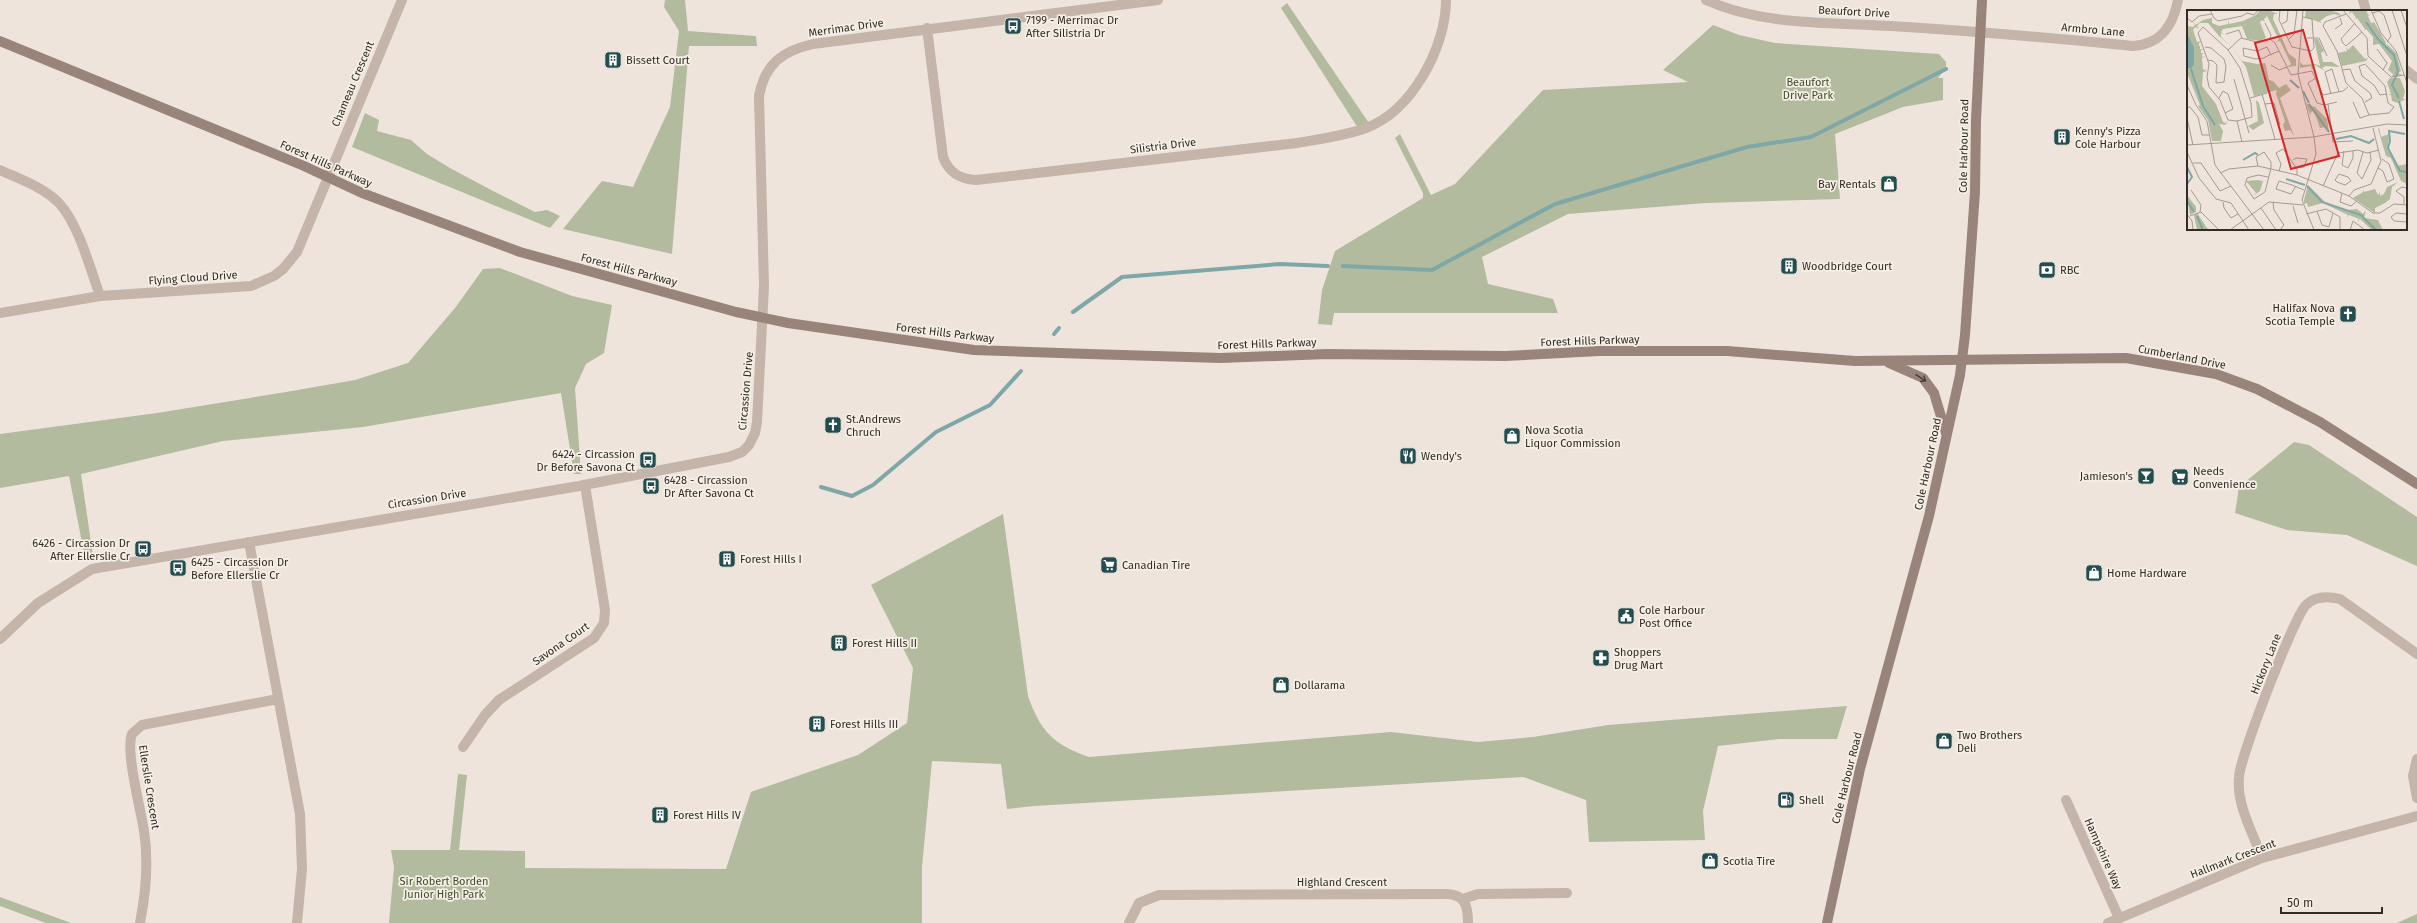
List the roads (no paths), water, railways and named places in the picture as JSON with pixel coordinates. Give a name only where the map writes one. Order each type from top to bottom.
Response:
[{"type":"main road","name":"Cole Harbour Road","points":[[1827,923],[1860,769],[1929,516],[1962,360],[1975,192],[1982,0]]},
{"type":"main road","name":"Forest Hills Parkway","points":[[0,41],[304,166],[362,193],[538,258],[763,318],[856,334],[974,350],[1221,358],[1327,354],[1505,356],[1599,351],[1727,351],[1855,361],[1962,360]]},
{"type":"main road","name":"Cumberland Drive","points":[[1962,360],[2126,358],[2216,374],[2257,389],[2289,405],[2363,448],[2417,484]]},
{"type":"main road","points":[[1886,361],[1923,378],[1934,392],[1946,435]]},
{"type":"street","name":"Chameau Crescent","points":[[327,178],[402,0]]},
{"type":"street","name":"Merrimac Drive","points":[[763,318],[764,286],[759,96],[766,73],[781,55],[802,46],[927,28],[1158,0]]},
{"type":"street","name":"Silistria Drive","points":[[927,28],[943,157],[953,173],[961,178],[976,180],[1297,143],[1330,138],[1367,128],[1382,119],[1406,99],[1430,64],[1439,45],[1446,18],[1446,0]]},
{"type":"street","name":"Beaufort Drive","points":[[1706,0],[1746,13],[1781,19],[1980,33]]},
{"type":"street","name":"Armbro Lane","points":[[1980,33],[2144,45],[2156,40],[2166,30],[2174,18],[2178,0]]},
{"type":"street","points":[[2363,0],[2366,10]]},
{"type":"street","points":[[2407,71],[2417,79]]},
{"type":"street","points":[[0,170],[34,185],[58,202],[71,219],[100,296]]},
{"type":"street","name":"Flying Cloud Drive","points":[[0,313],[100,296],[239,288],[267,280],[283,270],[297,252],[327,178]]},
{"type":"street","name":"Circassion Drive","points":[[1,637],[38,603],[92,569],[584,485],[723,458],[742,452],[753,438],[757,422],[763,318]]},
{"type":"street","name":"Savona Court","points":[[463,747],[485,715],[499,700],[590,642],[602,628],[605,610],[584,485]]},
{"type":"street","points":[[249,542],[301,821],[302,869],[297,923]]},
{"type":"street","name":"Hickory Lane","points":[[2262,858],[2242,801],[2239,777],[2266,696],[2303,609],[2309,602],[2320,598],[2340,599],[2417,654]]},
{"type":"street","name":"Ellerslie Crescent","points":[[140,923],[147,866],[144,833],[131,755],[132,734],[142,725],[278,699]]},
{"type":"street","points":[[2417,759],[2413,776],[2417,798]]},
{"type":"street","name":"Hampshire Way","points":[[2066,800],[2119,918]]},
{"type":"street","name":"Hallmark Crescent","points":[[2108,923],[2262,858],[2417,816]]},
{"type":"street","points":[[1468,923],[1468,910],[1463,900],[1478,894],[1567,893]]},
{"type":"street","name":"Highland Crescent","points":[[1129,923],[1139,903],[1159,895],[1446,894],[1458,895],[1463,900]]},
{"type":"waterway","points":[[1343,266],[1432,270],[1555,204],[1747,147],[1811,137],[1946,69]]},
{"type":"waterway","points":[[1073,312],[1122,277],[1280,264],[1328,266]]},
{"type":"waterway","points":[[1054,334],[1059,328]]},
{"type":"waterway","points":[[821,487],[852,496],[873,485],[936,432],[990,405],[1021,371]]},
{"type":"place","name":"7199 - Merrimac Dr After Silistria Dr","points":[[1013,26]]},
{"type":"place","name":"Bissett Court","points":[[613,60]]},
{"type":"place","name":"Kenny's Pizza Cole Harbour","points":[[2062,137]]},
{"type":"place","name":"Bay Rentals","points":[[1889,184]]},
{"type":"place","name":"Woodbridge Court","points":[[1789,266]]},
{"type":"place","name":"RBC","points":[[2047,270]]},
{"type":"place","name":"Halifax Nova Scotia Temple","points":[[2348,314]]},
{"type":"place","name":"St.Andrews Chruch","points":[[833,425]]},
{"type":"place","name":"Nova Scotia Liquor Commission","points":[[1512,436]]},
{"type":"place","name":"Wendy's","points":[[1408,456]]},
{"type":"place","name":"6424 - Circassion Dr Before Savona Ct","points":[[648,460]]},
{"type":"place","name":"Jamieson's","points":[[2146,476]]},
{"type":"place","name":"Needs Convenience","points":[[2180,477]]},
{"type":"place","name":"6428 - Circassion Dr After Savona Ct","points":[[651,486]]},
{"type":"place","name":"6426 - Circassion Dr After Ellerslie Cr","points":[[143,549]]},
{"type":"place","name":"Forest Hills I","points":[[727,559]]},
{"type":"place","name":"Canadian Tire","points":[[1109,565]]},
{"type":"place","name":"6425 - Circassion Dr Before Ellerslie Cr","points":[[178,568]]},
{"type":"place","name":"Home Hardware","points":[[2094,573]]},
{"type":"place","name":"Cole Harbour Post Office","points":[[1626,616]]},
{"type":"place","name":"Forest Hills II","points":[[839,643]]},
{"type":"place","name":"Shoppers Drug Mart","points":[[1601,658]]},
{"type":"place","name":"Dollarama","points":[[1281,685]]},
{"type":"place","name":"Forest Hills III","points":[[817,724]]},
{"type":"place","name":"Two Brothers Deli","points":[[1944,741]]},
{"type":"place","name":"Shell","points":[[1786,800]]},
{"type":"place","name":"Forest Hills IV","points":[[660,815]]},
{"type":"place","name":"Scotia Tire","points":[[1710,861]]},
{"type":"park label","name":"Beaufort Drive Park","points":[[1808,88]]},
{"type":"park label","name":"Sir Robert Borden Junior High Park","points":[[444,887]]}]
